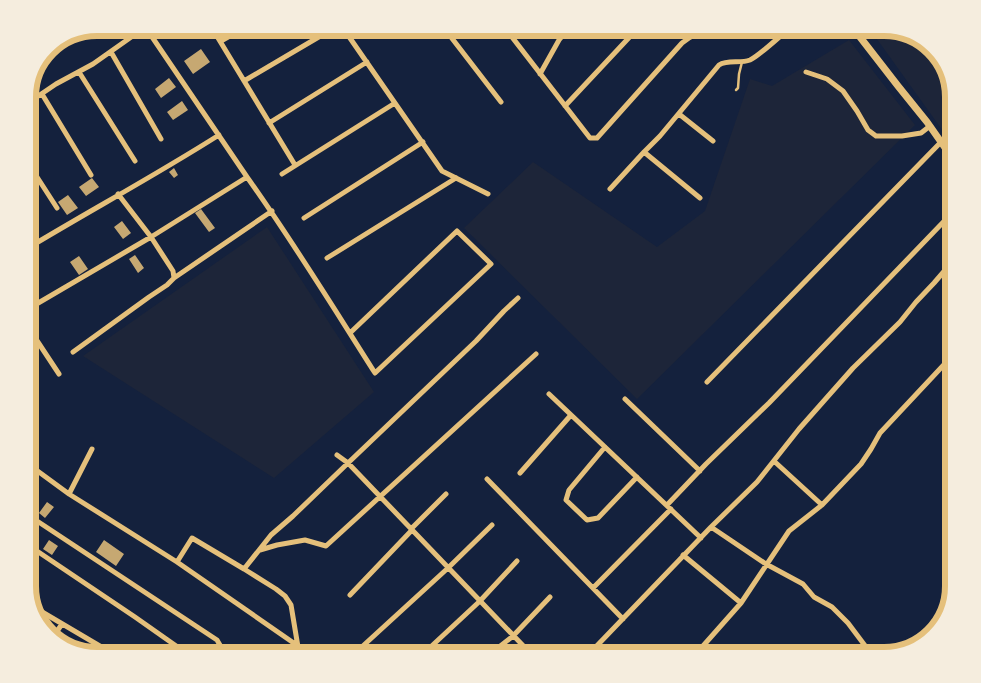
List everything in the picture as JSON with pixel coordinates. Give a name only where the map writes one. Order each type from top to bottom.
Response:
[{"type":"street","points":[[36,98],[56,84],[93,64],[134,36]]},
{"type":"street","points":[[151,36],[272,211],[350,333],[376,373],[490,264],[457,231],[350,333]]},
{"type":"street","points":[[218,36],[295,166]]},
{"type":"street","points":[[221,41],[230,36]]},
{"type":"street","points":[[244,81],[320,36]]},
{"type":"street","points":[[349,36],[442,170],[488,194]]},
{"type":"street","points":[[450,36],[501,102]]},
{"type":"street","points":[[512,36],[590,138],[596,138],[682,44],[693,36]]},
{"type":"street","points":[[540,74],[562,36]]},
{"type":"street","points":[[565,106],[631,36]]},
{"type":"street","points":[[610,189],[660,136],[719,65],[724,62],[742,62],[752,59],[780,36]]},
{"type":"street","points":[[859,36],[945,147]]},
{"type":"street","points":[[111,52],[161,138]]},
{"type":"street","points":[[270,123],[367,62]]},
{"type":"street","points":[[79,72],[135,161]]},
{"type":"street","points":[[806,72],[827,79],[843,91],[868,130],[876,136],[902,136],[921,133],[930,126]]},
{"type":"street","points":[[42,94],[91,175]]},
{"type":"street","points":[[282,174],[396,103]]},
{"type":"street","points":[[679,114],[713,141]]},
{"type":"street","points":[[36,241],[177,162],[219,135]]},
{"type":"street","points":[[304,218],[423,142]]},
{"type":"street","points":[[707,382],[941,142]]},
{"type":"street","points":[[644,152],[700,198]]},
{"type":"street","points":[[36,175],[57,208]]},
{"type":"street","points":[[36,303],[151,237],[247,177]]},
{"type":"street","points":[[327,258],[456,178]]},
{"type":"street","points":[[118,194],[151,237],[173,271],[174,278]]},
{"type":"street","points":[[73,352],[167,285],[174,278],[272,211]]},
{"type":"street","points":[[593,588],[700,471],[769,403],[945,221]]},
{"type":"street","points":[[599,647],[684,555],[752,488],[853,368],[900,322],[945,271]]},
{"type":"street","points":[[244,569],[271,535],[476,342],[518,298]]},
{"type":"street","points":[[36,340],[58,374]]},
{"type":"street","points":[[259,551],[277,545],[305,540],[326,546],[536,354]]},
{"type":"street","points":[[703,647],[741,603],[789,530],[822,505],[861,464],[880,433],[945,364]]},
{"type":"street","points":[[549,394],[701,538]]},
{"type":"street","points":[[625,399],[700,471]]},
{"type":"street","points":[[520,473],[571,416]]},
{"type":"street","points":[[605,447],[569,490],[566,500],[577,511],[587,520],[598,518],[637,477]]},
{"type":"street","points":[[69,494],[92,449]]},
{"type":"street","points":[[337,455],[348,463],[523,647]]},
{"type":"street","points":[[774,462],[822,505]]},
{"type":"street","points":[[36,470],[69,494],[177,562],[298,647]]},
{"type":"street","points":[[487,479],[623,619]]},
{"type":"street","points":[[350,595],[446,494]]},
{"type":"street","points":[[36,520],[217,640],[221,647]]},
{"type":"street","points":[[363,647],[492,525]]},
{"type":"street","points":[[712,527],[766,564],[803,584],[814,597],[832,607],[848,623],[865,647]]},
{"type":"street","points":[[177,562],[192,538],[285,596],[291,605],[298,647]]},
{"type":"street","points":[[36,550],[177,647]]},
{"type":"street","points":[[684,555],[741,603]]},
{"type":"street","points":[[431,647],[480,601],[517,561]]},
{"type":"street","points":[[500,647],[513,636],[550,597]]},
{"type":"street","points":[[42,612],[101,647]]},
{"type":"street","points":[[57,631],[62,624]]},
{"type":"lane","points":[[736,90],[738,88],[742,62]]},
{"type":"shaded area","points":[[875,36],[900,38],[918,47],[930,57],[943,81],[945,134]]},
{"type":"shaded area","points":[[849,40],[915,125],[637,399],[464,228],[533,162],[657,247],[705,211],[750,79],[772,86]]},
{"type":"shaded area","points":[[267,227],[374,392],[274,478],[83,356]]},
{"type":"building","points":[[201,49],[210,62],[193,74],[184,61]]},
{"type":"building","points":[[169,78],[176,87],[161,98],[155,89]]},
{"type":"building","points":[[182,101],[188,110],[173,120],[167,112]]},
{"type":"building","points":[[174,168],[178,175],[174,178],[169,172]]},
{"type":"building","points":[[92,178],[99,187],[86,196],[79,187]]},
{"type":"building","points":[[68,195],[78,208],[67,215],[58,202]]},
{"type":"building","points":[[201,209],[215,228],[209,232],[195,213]]},
{"type":"building","points":[[122,221],[131,233],[123,239],[114,227]]},
{"type":"building","points":[[135,255],[144,268],[138,273],[129,259]]},
{"type":"building","points":[[79,256],[88,269],[79,275],[70,262]]},
{"type":"building","points":[[47,502],[54,507],[45,518],[39,513]]},
{"type":"building","points":[[49,540],[58,546],[52,555],[43,549]]},
{"type":"building","points":[[104,540],[124,554],[116,566],[96,552]]}]
